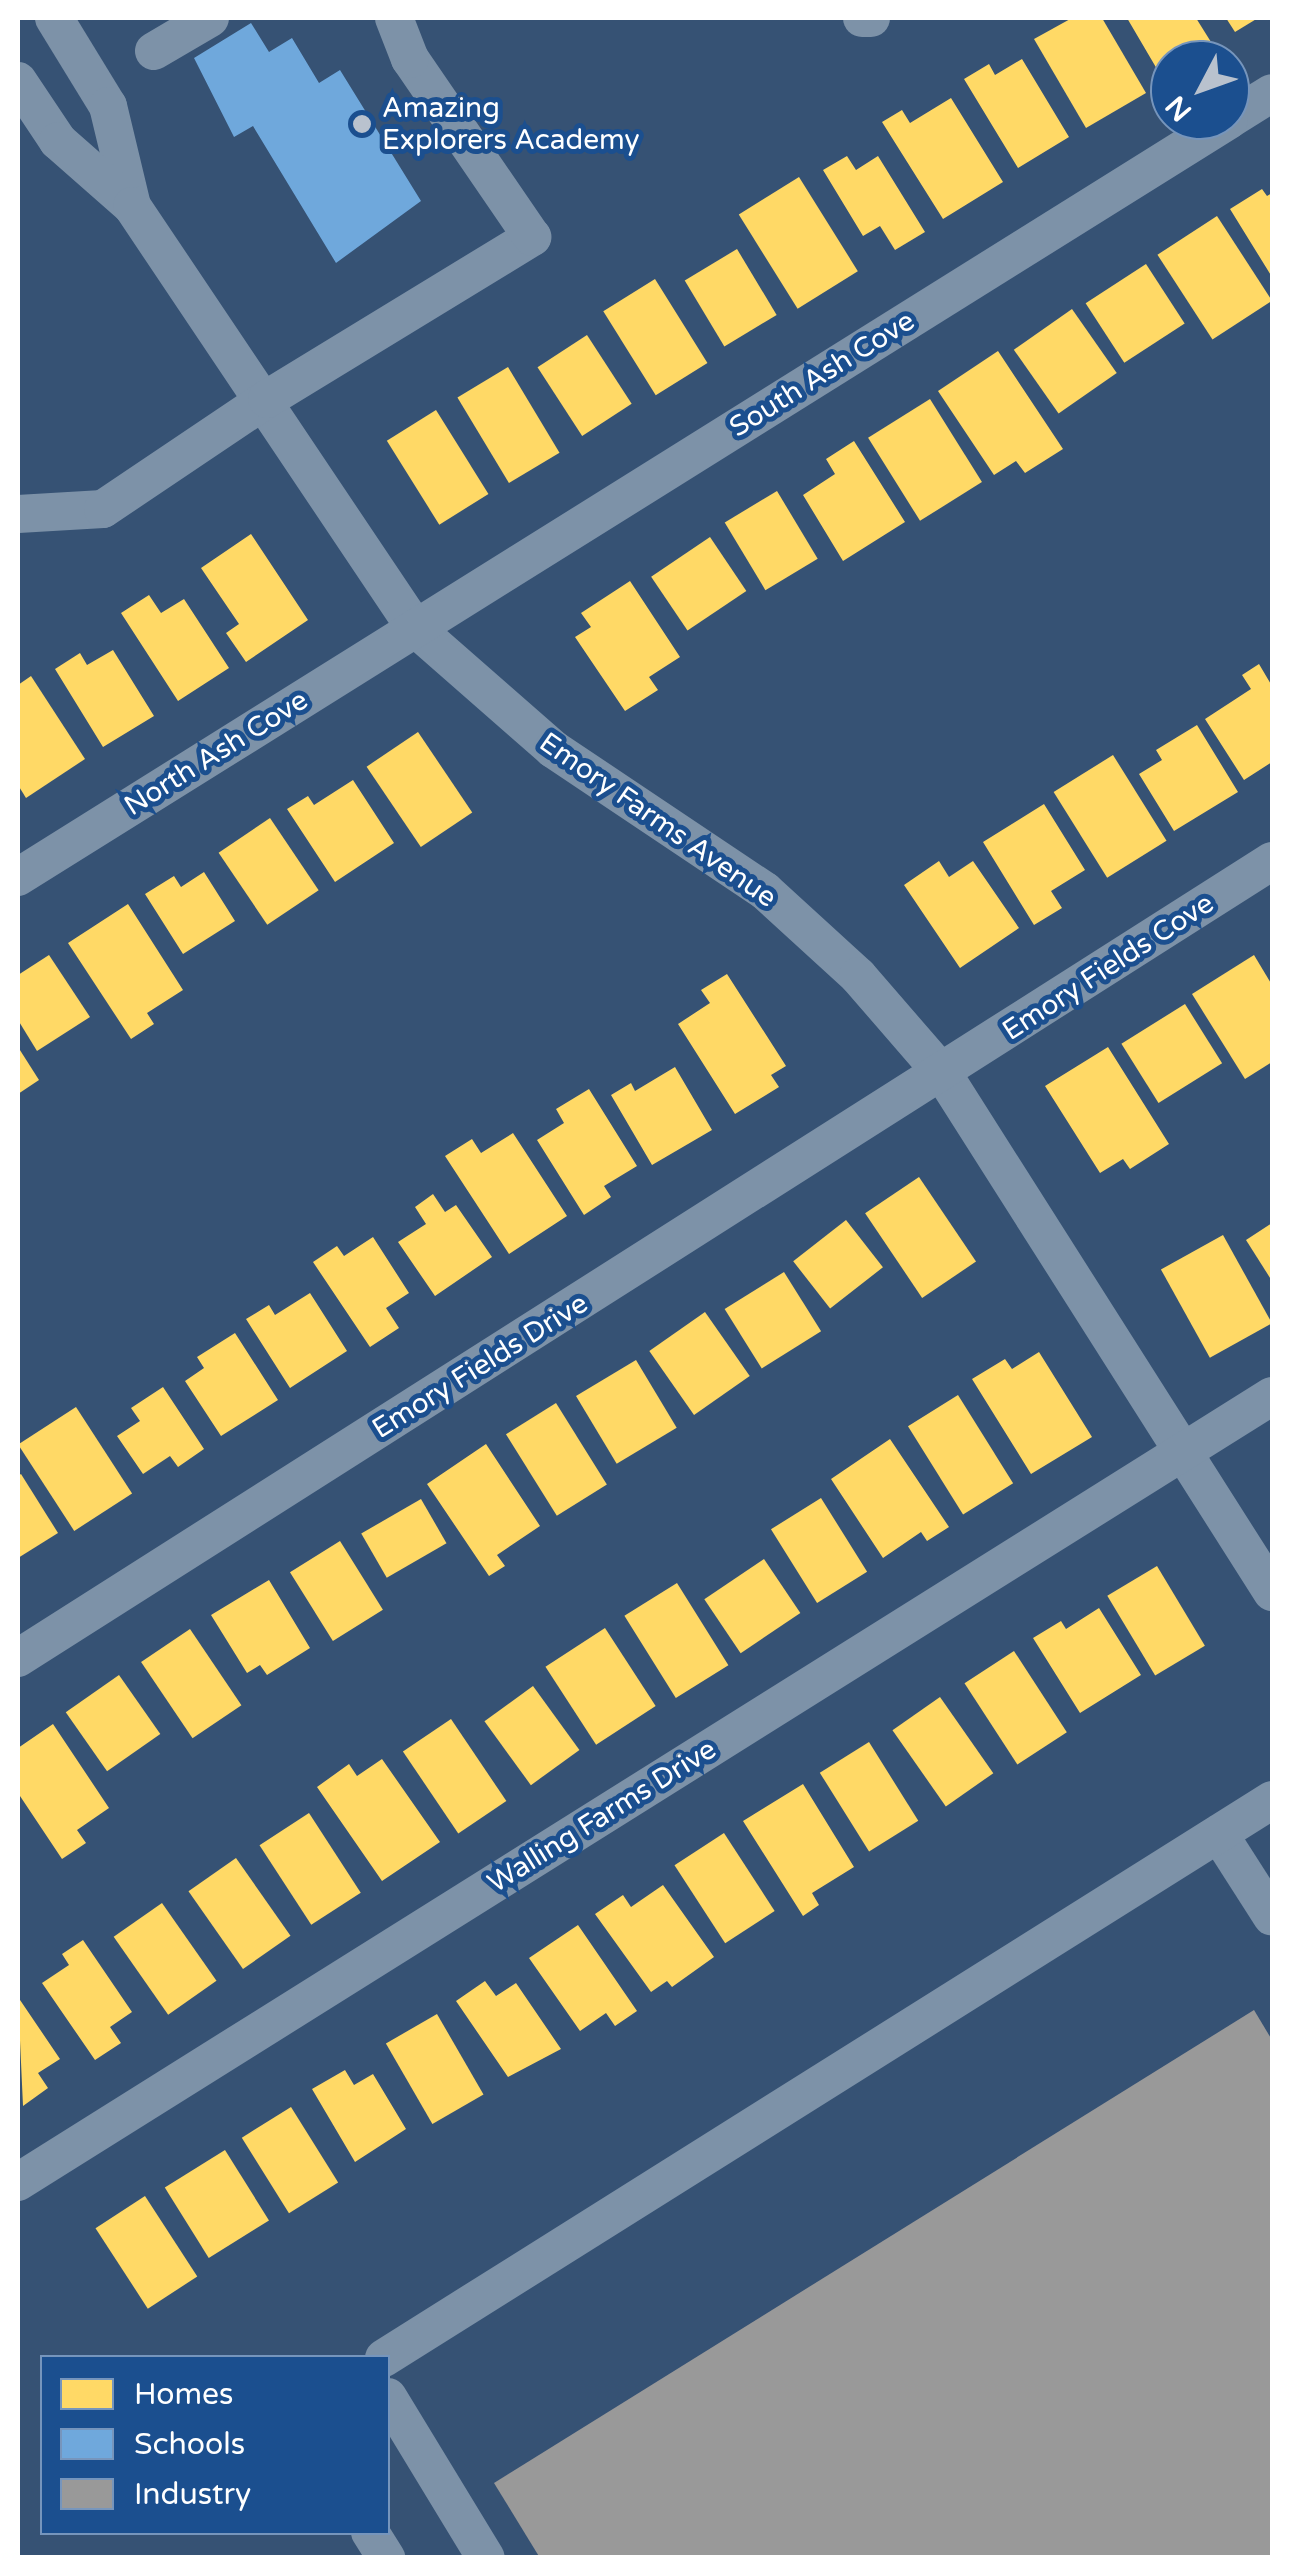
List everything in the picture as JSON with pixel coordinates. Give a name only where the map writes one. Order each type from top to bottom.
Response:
[{"type":"street","name":"Emory Farms Avenue","points":[[54,18],[108,106],[132,206]]},
{"type":"street","points":[[154,51],[210,18]]},
{"type":"street","points":[[18,514],[103,509],[267,399],[532,236],[410,59],[394,18]]},
{"type":"street","points":[[862,18],[871,18]]},
{"type":"street","name":"Emory Farms Avenue","points":[[18,81],[58,140],[132,206],[267,399],[415,628],[553,749],[765,891],[858,976],[943,1074],[1187,1449],[1272,1592]]},
{"type":"street","name":"South Ash Cove","points":[[1250,106],[1272,92]]},
{"type":"street","name":"South Ash Cove","points":[[415,628],[1197,140]]},
{"type":"street","name":"North Ash Cove","points":[[18,877],[415,628]]},
{"type":"street","name":"Emory Fields Cove","points":[[943,1074],[1272,861]]},
{"type":"street","name":"Emory Fields Drive","points":[[18,1658],[943,1074]]},
{"type":"street","name":"Walling Farms Drive","points":[[18,2182],[1272,1396]]},
{"type":"street","points":[[389,2355],[1272,1800]]},
{"type":"street","points":[[1220,1834],[1272,1918]]},
{"type":"street","points":[[390,2400],[486,2558]]},
{"type":"street","points":[[372,2535],[386,2558]]},
{"type":"building: Homes","points":[[1072,18],[1102,18],[1146,93],[1086,128],[1034,39]]},
{"type":"building: Homes","points":[[1127,18],[1196,18],[1210,40],[1150,40],[1150,57]]},
{"type":"building: Homes","points":[[1226,18],[1258,18],[1235,32]]},
{"type":"building: Homes","points":[[1022,59],[1069,137],[1018,168],[964,79],[989,64],[995,75]]},
{"type":"building: Homes","points":[[951,98],[1003,182],[943,219],[882,122],[902,110],[910,123]]},
{"type":"building: Homes","points":[[847,156],[856,170],[878,156],[925,232],[895,250],[880,226],[863,236],[823,170]]},
{"type":"building: Homes","points":[[799,177],[858,271],[798,309],[739,215]]},
{"type":"building: Homes","points":[[1262,189],[1267,196],[1272,193],[1272,277],[1230,209]]},
{"type":"building: Homes","points":[[1217,216],[1272,301],[1212,339],[1157,255]]},
{"type":"building: Homes","points":[[737,249],[777,315],[724,346],[685,280]]},
{"type":"building: Homes","points":[[1146,264],[1185,324],[1124,363],[1086,303]]},
{"type":"building: Homes","points":[[655,279],[707,363],[656,395],[603,311]]},
{"type":"building: Homes","points":[[1072,309],[1117,373],[1059,414],[1014,350]]},
{"type":"building: Homes","points":[[587,335],[632,404],[582,436],[538,367]]},
{"type":"building: Homes","points":[[998,351],[1063,449],[1025,473],[1016,461],[994,475],[938,391]]},
{"type":"building: Homes","points":[[508,367],[560,453],[509,483],[457,397]]},
{"type":"building: Homes","points":[[930,399],[982,482],[920,521],[868,438]]},
{"type":"building: Homes","points":[[436,410],[488,494],[439,525],[387,441]]},
{"type":"building: Homes","points":[[854,441],[905,522],[843,561],[803,495],[835,474],[826,459]]},
{"type":"building: Homes","points":[[777,491],[818,559],[765,590],[725,522]]},
{"type":"building: Homes","points":[[251,534],[308,620],[246,662],[226,633],[239,624],[201,568]]},
{"type":"building: Homes","points":[[710,537],[746,591],[687,631],[651,577]]},
{"type":"building: Homes","points":[[630,581],[680,657],[649,677],[658,690],[625,711],[575,637],[591,627],[581,613]]},
{"type":"building: Homes","points":[[149,595],[161,613],[184,599],[229,668],[178,701],[121,613]]},
{"type":"building: Homes","points":[[113,650],[154,716],[103,747],[55,669],[80,653],[87,665]]},
{"type":"building: Homes","points":[[1259,664],[1272,686],[1272,762],[1244,780],[1205,719],[1251,689],[1242,675]]},
{"type":"building: Homes","points":[[31,676],[85,759],[26,798],[18,785],[18,685]]},
{"type":"building: Homes","points":[[1197,725],[1238,792],[1174,831],[1139,774],[1162,760],[1156,750]]},
{"type":"building: Homes","points":[[418,732],[472,812],[421,847],[367,767]]},
{"type":"building: Homes","points":[[1113,755],[1167,841],[1107,878],[1054,792]]},
{"type":"building: Homes","points":[[353,780],[394,843],[335,882],[287,809],[308,796],[314,805]]},
{"type":"building: Homes","points":[[1044,804],[1085,870],[1051,891],[1062,908],[1034,925],[983,842]]},
{"type":"building: Homes","points":[[270,818],[319,890],[267,925],[219,853]]},
{"type":"building: Homes","points":[[939,861],[949,877],[973,861],[1019,928],[960,968],[904,885]]},
{"type":"building: Homes","points":[[204,872],[235,921],[183,954],[145,894],[174,876],[181,887]]},
{"type":"building: Homes","points":[[128,904],[183,990],[147,1013],[154,1024],[131,1039],[68,943]]},
{"type":"building: Homes","points":[[49,955],[90,1017],[37,1051],[18,1020],[18,975]]},
{"type":"building: Homes","points":[[1254,955],[1272,985],[1272,1062],[1245,1079],[1192,994]]},
{"type":"building: Homes","points":[[727,974],[786,1066],[771,1075],[779,1087],[735,1114],[678,1024],[710,1003],[701,990]]},
{"type":"building: Homes","points":[[1185,1004],[1222,1063],[1158,1103],[1121,1044]]},
{"type":"building: Homes","points":[[18,1047],[39,1080],[18,1094]]},
{"type":"building: Homes","points":[[1108,1047],[1169,1144],[1130,1169],[1123,1159],[1100,1173],[1045,1086]]},
{"type":"building: Homes","points":[[675,1067],[712,1130],[652,1165],[611,1095],[631,1083],[635,1091]]},
{"type":"building: Homes","points":[[589,1089],[637,1166],[604,1186],[611,1197],[584,1215],[537,1140],[564,1123],[556,1109]]},
{"type":"building: Homes","points":[[513,1133],[567,1216],[509,1254],[445,1156],[472,1139],[481,1153]]},
{"type":"building: Homes","points":[[919,1177],[976,1262],[922,1298],[865,1213]]},
{"type":"building: Homes","points":[[433,1194],[445,1212],[456,1205],[492,1257],[435,1296],[398,1242],[426,1224],[415,1207]]},
{"type":"building: Homes","points":[[846,1220],[883,1267],[830,1309],[793,1261]]},
{"type":"building: Homes","points":[[1272,1223],[1272,1281],[1246,1240]]},
{"type":"building: Homes","points":[[1223,1235],[1272,1323],[1210,1358],[1161,1269]]},
{"type":"building: Homes","points":[[373,1237],[409,1293],[386,1308],[399,1328],[370,1347],[313,1262],[337,1246],[344,1256]]},
{"type":"building: Homes","points":[[784,1272],[821,1331],[762,1368],[725,1309]]},
{"type":"building: Homes","points":[[310,1293],[347,1351],[290,1388],[246,1319],[269,1305],[275,1315]]},
{"type":"building: Homes","points":[[705,1312],[750,1376],[694,1415],[649,1351]]},
{"type":"building: Homes","points":[[235,1333],[278,1400],[221,1436],[185,1381],[204,1368],[197,1357]]},
{"type":"building: Homes","points":[[1039,1352],[1092,1437],[1031,1474],[972,1379],[1005,1359],[1012,1369]]},
{"type":"building: Homes","points":[[636,1360],[677,1428],[617,1464],[576,1396]]},
{"type":"building: Homes","points":[[163,1387],[204,1449],[178,1467],[170,1456],[143,1474],[117,1436],[140,1421],[131,1408]]},
{"type":"building: Homes","points":[[958,1395],[1013,1483],[963,1514],[908,1426]]},
{"type":"building: Homes","points":[[556,1403],[607,1484],[557,1516],[506,1434]]},
{"type":"building: Homes","points":[[76,1407],[132,1493],[74,1531],[18,1445]]},
{"type":"building: Homes","points":[[890,1439],[949,1527],[927,1541],[921,1532],[883,1558],[831,1479]]},
{"type":"building: Homes","points":[[486,1444],[540,1526],[497,1555],[505,1566],[489,1576],[427,1484]]},
{"type":"building: Homes","points":[[21,1474],[58,1533],[18,1558],[18,1476]]},
{"type":"building: Homes","points":[[821,1498],[867,1572],[817,1603],[771,1529]]},
{"type":"building: Homes","points":[[421,1499],[446,1543],[387,1578],[361,1534]]},
{"type":"building: Homes","points":[[340,1541],[383,1610],[333,1641],[290,1572]]},
{"type":"building: Homes","points":[[764,1559],[800,1613],[741,1653],[704,1599]]},
{"type":"building: Homes","points":[[1157,1566],[1205,1646],[1155,1676],[1107,1596]]},
{"type":"building: Homes","points":[[269,1580],[310,1648],[267,1675],[260,1665],[247,1673],[211,1615]]},
{"type":"building: Homes","points":[[677,1583],[728,1665],[676,1698],[624,1616]]},
{"type":"building: Homes","points":[[1099,1608],[1141,1675],[1080,1713],[1033,1638],[1061,1621],[1066,1629]]},
{"type":"building: Homes","points":[[605,1628],[656,1706],[596,1745],[545,1667]]},
{"type":"building: Homes","points":[[190,1629],[241,1705],[193,1738],[141,1662]]},
{"type":"building: Homes","points":[[1014,1651],[1067,1732],[1017,1764],[965,1683]]},
{"type":"building: Homes","points":[[119,1675],[160,1734],[107,1771],[66,1712]]},
{"type":"building: Homes","points":[[533,1686],[579,1750],[531,1785],[484,1721]]},
{"type":"building: Homes","points":[[940,1697],[993,1773],[946,1806],[892,1730]]},
{"type":"building: Homes","points":[[451,1719],[506,1801],[458,1834],[403,1751]]},
{"type":"building: Homes","points":[[53,1724],[109,1808],[77,1830],[86,1843],[62,1859],[18,1793],[18,1748]]},
{"type":"building: Homes","points":[[869,1742],[918,1821],[869,1852],[820,1773]]},
{"type":"building: Homes","points":[[382,1759],[440,1842],[382,1881],[317,1787],[349,1764],[357,1776]]},
{"type":"building: Homes","points":[[803,1784],[854,1867],[812,1893],[819,1905],[803,1916],[743,1821]]},
{"type":"building: Homes","points":[[309,1813],[361,1893],[311,1925],[260,1845]]},
{"type":"building: Homes","points":[[724,1833],[775,1911],[725,1943],[675,1865]]},
{"type":"building: Homes","points":[[236,1858],[290,1936],[243,1969],[188,1891]]},
{"type":"building: Homes","points":[[663,1885],[714,1957],[672,1987],[667,1981],[651,1992],[595,1914],[623,1895],[631,1907]]},
{"type":"building: Homes","points":[[162,1903],[216,1981],[168,2015],[114,1937]]},
{"type":"building: Homes","points":[[578,1925],[637,2011],[615,2026],[606,2013],[580,2031],[529,1958]]},
{"type":"building: Homes","points":[[83,1940],[132,2012],[110,2027],[121,2043],[95,2060],[42,1983],[69,1965],[62,1954]]},
{"type":"building: Homes","points":[[485,1981],[496,1996],[516,1983],[561,2049],[508,2077],[456,2001]]},
{"type":"building: Homes","points":[[18,1997],[60,2059],[38,2073],[48,2088],[23,2106]]},
{"type":"building: Homes","points":[[437,2014],[484,2095],[432,2124],[386,2044]]},
{"type":"building: Homes","points":[[345,2070],[354,2085],[373,2074],[406,2129],[355,2162],[312,2089]]},
{"type":"building: Homes","points":[[291,2107],[338,2182],[289,2213],[242,2138]]},
{"type":"building: Homes","points":[[225,2150],[269,2220],[209,2258],[165,2188]]},
{"type":"building: Homes","points":[[145,2196],[197,2277],[148,2309],[96,2228]]},
{"type":"building: Schools","points":[[251,23],[269,52],[292,38],[319,83],[340,70],[421,201],[336,263],[253,126],[234,137],[194,58]]},
{"type":"building: Industry","points":[[1254,2010],[1272,2040],[1272,2558],[540,2558],[494,2483]]},
{"type":"place","name":"Amazing Explorers Academy","points":[[362,124]]}]
